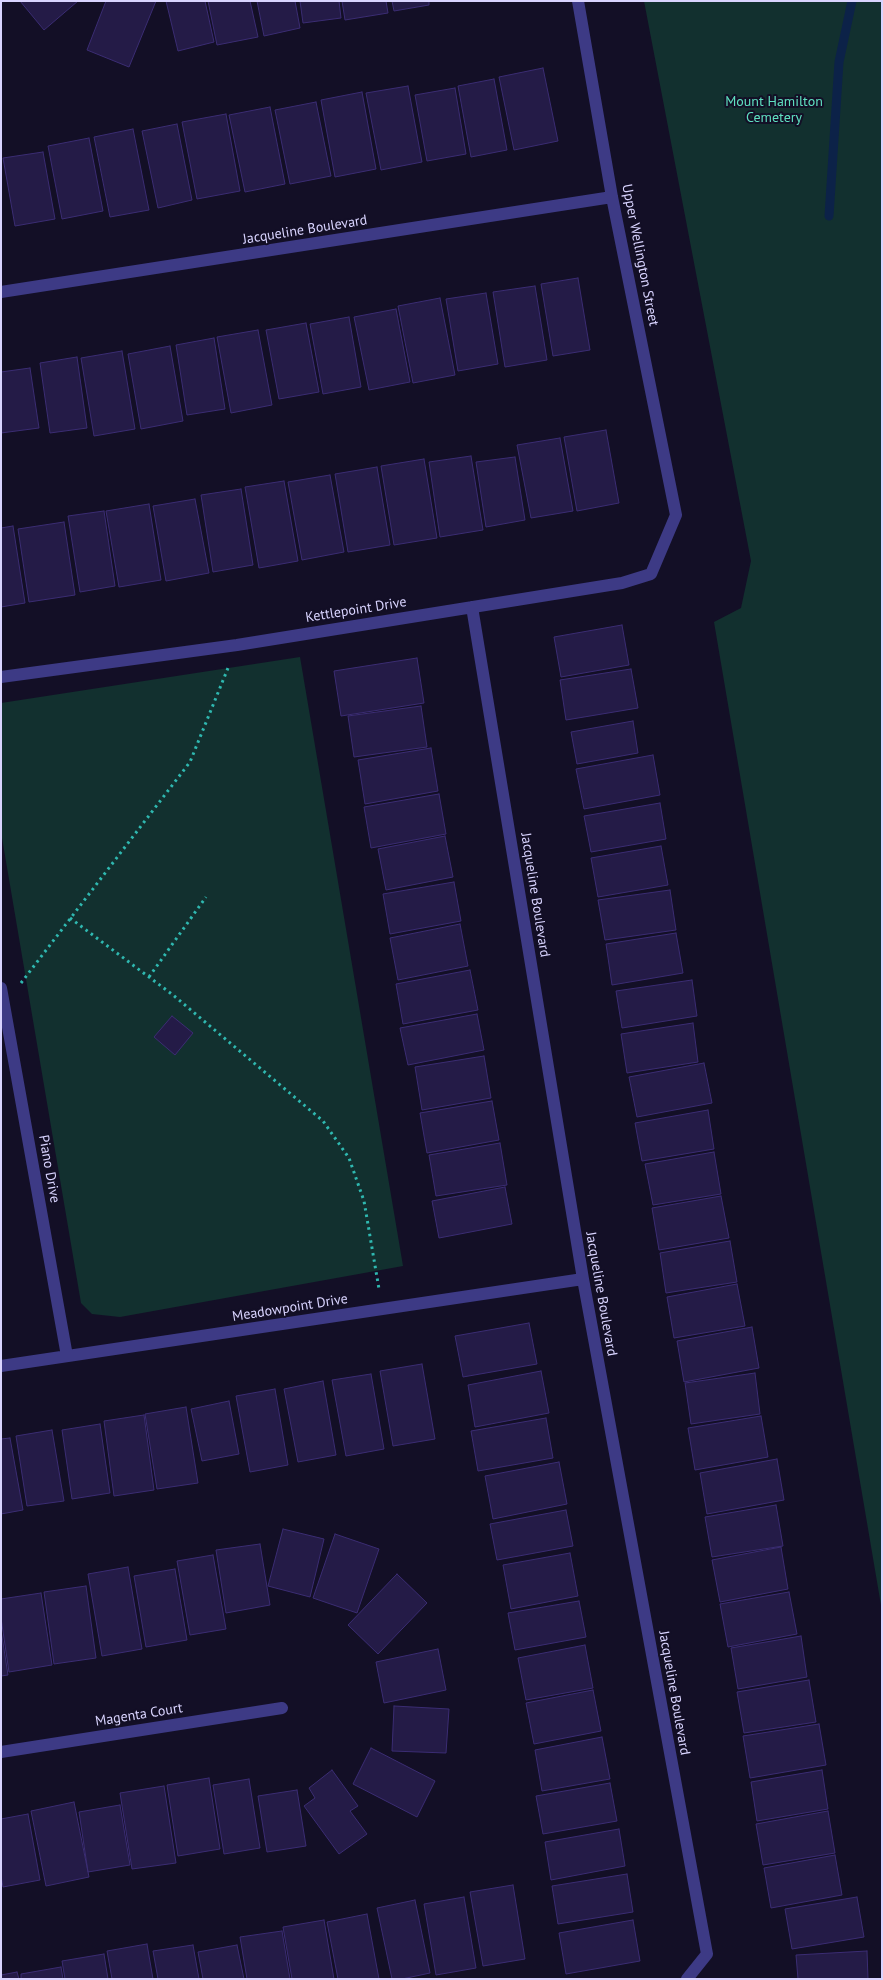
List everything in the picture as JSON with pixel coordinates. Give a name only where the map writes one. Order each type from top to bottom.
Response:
[{"type":"street","name":"Upper Wellington Street","points":[[578,1],[612,197],[676,515]]},
{"type":"street","name":"Jacqueline Boulevard","points":[[1,292],[612,197]]},
{"type":"street","name":"Kettlepoint Drive","points":[[1,677],[237,645],[622,583],[651,574],[676,515]]},
{"type":"street","name":"Jacqueline Boulevard","points":[[472,607],[582,1279],[707,1954],[687,1979]]},
{"type":"street","name":"Piano Drive","points":[[1,988],[67,1356]]},
{"type":"street","name":"Meadowpoint Drive","points":[[1,1366],[582,1279]]},
{"type":"street","name":"Magenta Court","points":[[1,1752],[282,1708]]},
{"type":"path","points":[[4,1005],[190,762],[237,645]]},
{"type":"path","points":[[149,977],[206,897]]},
{"type":"path","points":[[70,918],[181,1001],[323,1121],[349,1158],[364,1200],[382,1309]]},
{"type":"green space","name":"Mount Hamilton Cemetery","points":[[644,1],[882,1],[882,1611],[714,622],[741,608],[751,561]]},
{"type":"green space","points":[[300,657],[403,1266],[120,1317],[92,1314],[81,1303],[1,832],[1,703]]},
{"type":"building","points":[[20,1],[78,1],[44,30]]},
{"type":"building","points":[[106,1],[156,1],[129,67],[87,50]]},
{"type":"building","points":[[166,1],[205,1],[214,42],[178,51]]},
{"type":"building","points":[[208,1],[250,1],[258,37],[217,45]]},
{"type":"building","points":[[257,1],[295,1],[300,28],[264,36]]},
{"type":"building","points":[[300,1],[339,1],[341,18],[303,23]]},
{"type":"building","points":[[342,1],[386,1],[388,13],[345,20]]},
{"type":"building","points":[[392,1],[429,1],[429,5],[394,11]]},
{"type":"building","points":[[543,68],[558,141],[514,150],[499,77]]},
{"type":"building","points":[[494,79],[507,150],[471,157],[458,86]]},
{"type":"building","points":[[408,86],[422,162],[381,170],[366,93]]},
{"type":"building","points":[[455,88],[466,154],[427,161],[415,95]]},
{"type":"building","points":[[362,92],[376,169],[335,177],[321,100]]},
{"type":"building","points":[[316,102],[331,176],[290,184],[275,110]]},
{"type":"building","points":[[270,107],[285,184],[245,192],[229,115]]},
{"type":"building","points":[[226,114],[240,191],[197,199],[182,122]]},
{"type":"building","points":[[177,124],[192,200],[158,208],[142,131]]},
{"type":"building","points":[[133,129],[149,210],[110,217],[94,137]]},
{"type":"building","points":[[89,138],[103,211],[62,219],[48,146]]},
{"type":"building","points":[[43,152],[55,219],[15,226],[3,158]]},
{"type":"building","points":[[578,278],[590,350],[553,356],[541,284]]},
{"type":"building","points":[[535,286],[547,360],[505,367],[493,292]]},
{"type":"building","points":[[486,293],[498,364],[458,371],[446,299]]},
{"type":"building","points":[[440,298],[455,375],[413,383],[398,306]]},
{"type":"building","points":[[396,309],[410,382],[369,390],[354,317]]},
{"type":"building","points":[[349,317],[361,387],[323,394],[310,324]]},
{"type":"building","points":[[306,323],[319,392],[279,399],[266,330]]},
{"type":"building","points":[[258,330],[272,405],[231,413],[217,337]]},
{"type":"building","points":[[214,338],[225,409],[187,415],[176,345]]},
{"type":"building","points":[[170,346],[183,421],[141,429],[128,354]]},
{"type":"building","points":[[122,351],[135,429],[94,436],[81,358]]},
{"type":"building","points":[[77,357],[87,428],[50,433],[40,363]]},
{"type":"building","points":[[30,368],[39,428],[1,433],[1,372]]},
{"type":"building","points":[[606,430],[619,503],[577,511],[564,437]]},
{"type":"building","points":[[560,438],[573,511],[531,518],[517,445]]},
{"type":"building","points":[[471,456],[483,530],[440,537],[429,462]]},
{"type":"building","points":[[515,457],[525,520],[486,527],[476,462]]},
{"type":"building","points":[[424,459],[437,538],[394,545],[381,466]]},
{"type":"building","points":[[377,467],[390,545],[348,552],[335,474]]},
{"type":"building","points":[[330,475],[344,552],[302,560],[288,482]]},
{"type":"building","points":[[284,481],[298,561],[259,568],[245,487]]},
{"type":"building","points":[[241,489],[253,565],[213,572],[201,495]]},
{"type":"building","points":[[195,499],[209,573],[166,581],[153,506]]},
{"type":"building","points":[[149,504],[161,580],[119,587],[106,511]]},
{"type":"building","points":[[104,511],[115,586],[80,592],[68,516]]},
{"type":"building","points":[[64,522],[75,595],[29,602],[18,529]]},
{"type":"building","points":[[13,526],[25,603],[1,607],[1,528]]},
{"type":"building","points":[[622,625],[629,665],[561,677],[554,637]]},
{"type":"building","points":[[417,658],[424,703],[341,716],[334,671]]},
{"type":"building","points":[[631,669],[638,708],[566,720],[560,680]]},
{"type":"building","points":[[421,706],[427,747],[354,757],[348,716]]},
{"type":"building","points":[[633,721],[638,753],[577,764],[571,732]]},
{"type":"building","points":[[431,748],[438,791],[365,804],[358,760]]},
{"type":"building","points":[[653,755],[660,795],[584,809],[576,769]]},
{"type":"building","points":[[439,794],[446,834],[371,848],[364,807]]},
{"type":"building","points":[[660,803],[666,839],[591,852],[584,816]]},
{"type":"building","points":[[445,836],[453,877],[386,890],[378,849]]},
{"type":"building","points":[[661,846],[668,885],[598,897],[591,858]]},
{"type":"building","points":[[454,882],[461,921],[390,934],[383,894]]},
{"type":"building","points":[[670,890],[676,930],[605,940],[598,900]]},
{"type":"building","points":[[460,924],[468,966],[398,980],[390,938]]},
{"type":"building","points":[[676,933],[683,973],[612,985],[606,944]]},
{"type":"building","points":[[470,970],[478,1010],[403,1024],[396,984]]},
{"type":"building","points":[[692,980],[697,1016],[622,1028],[616,991]]},
{"type":"building","points":[[477,1014],[484,1050],[408,1065],[400,1028]]},
{"type":"building","points":[[172,1016],[193,1033],[175,1055],[154,1037]]},
{"type":"building","points":[[693,1023],[698,1062],[627,1073],[621,1034]]},
{"type":"building","points":[[484,1056],[491,1098],[422,1110],[415,1067]]},
{"type":"building","points":[[704,1063],[712,1103],[637,1117],[629,1077]]},
{"type":"building","points":[[492,1101],[499,1140],[427,1153],[420,1113]]},
{"type":"building","points":[[708,1110],[714,1149],[642,1161],[635,1123]]},
{"type":"building","points":[[500,1143],[507,1185],[436,1196],[429,1155]]},
{"type":"building","points":[[714,1152],[721,1194],[653,1205],[645,1164]]},
{"type":"building","points":[[505,1187],[512,1224],[439,1238],[432,1201]]},
{"type":"building","points":[[721,1196],[729,1238],[659,1250],[652,1208]]},
{"type":"building","points":[[730,1241],[737,1282],[666,1293],[660,1253]]},
{"type":"building","points":[[737,1284],[745,1326],[674,1338],[667,1297]]},
{"type":"building","points":[[529,1323],[537,1364],[463,1377],[455,1336]]},
{"type":"building","points":[[752,1327],[759,1368],[684,1382],[677,1341]]},
{"type":"building","points":[[422,1364],[435,1439],[393,1446],[380,1371]]},
{"type":"building","points":[[541,1371],[549,1413],[475,1427],[468,1385]]},
{"type":"building","points":[[755,1373],[760,1414],[691,1424],[685,1383]]},
{"type":"building","points":[[371,1374],[384,1449],[346,1456],[332,1380]]},
{"type":"building","points":[[323,1381],[336,1455],[298,1462],[284,1389]]},
{"type":"building","points":[[275,1389],[288,1465],[250,1472],[236,1396]]},
{"type":"building","points":[[229,1401],[239,1454],[202,1461],[191,1409]]},
{"type":"building","points":[[186,1407],[198,1483],[157,1489],[145,1414]]},
{"type":"building","points":[[144,1415],[154,1490],[114,1496],[104,1421]]},
{"type":"building","points":[[761,1416],[768,1457],[695,1470],[688,1428]]},
{"type":"building","points":[[546,1418],[553,1458],[478,1471],[471,1431]]},
{"type":"building","points":[[100,1424],[110,1493],[72,1499],[62,1430]]},
{"type":"building","points":[[52,1430],[64,1501],[27,1506],[16,1436]]},
{"type":"building","points":[[10,1438],[23,1510],[1,1514],[1,1439]]},
{"type":"building","points":[[777,1459],[784,1500],[707,1514],[700,1473]]},
{"type":"building","points":[[559,1462],[567,1504],[493,1519],[485,1476]]},
{"type":"building","points":[[776,1505],[783,1546],[712,1557],[705,1517]]},
{"type":"building","points":[[566,1510],[573,1546],[497,1560],[490,1524]]},
{"type":"building","points":[[283,1529],[324,1539],[310,1597],[268,1586]]},
{"type":"building","points":[[335,1534],[379,1549],[357,1613],[313,1598]]},
{"type":"building","points":[[260,1544],[270,1605],[226,1613],[216,1550]]},
{"type":"building","points":[[781,1547],[788,1589],[720,1602],[712,1560]]},
{"type":"building","points":[[570,1553],[578,1596],[511,1609],[503,1565]]},
{"type":"building","points":[[213,1555],[226,1629],[190,1635],[177,1561]]},
{"type":"building","points":[[128,1567],[142,1649],[102,1656],[88,1574]]},
{"type":"building","points":[[175,1569],[187,1640],[146,1647],[134,1576]]},
{"type":"building","points":[[397,1574],[427,1603],[378,1654],[348,1625]]},
{"type":"building","points":[[86,1586],[96,1658],[54,1664],[44,1592]]},
{"type":"building","points":[[789,1592],[797,1634],[728,1647],[720,1604]]},
{"type":"building","points":[[41,1593],[52,1665],[9,1672],[1,1618],[1,1599]]},
{"type":"building","points":[[579,1601],[586,1637],[515,1650],[508,1613]]},
{"type":"building","points":[[1,1630],[8,1675],[1,1676]]},
{"type":"building","points":[[801,1636],[807,1677],[738,1689],[731,1648]]},
{"type":"building","points":[[585,1645],[593,1688],[526,1700],[518,1658]]},
{"type":"building","points":[[438,1649],[446,1690],[384,1703],[376,1662]]},
{"type":"building","points":[[809,1680],[816,1722],[744,1733],[737,1692]]},
{"type":"building","points":[[593,1690],[601,1731],[534,1744],[526,1703]]},
{"type":"building","points":[[394,1706],[449,1709],[446,1753],[392,1751]]},
{"type":"building","points":[[819,1724],[826,1765],[750,1778],[743,1736]]},
{"type":"building","points":[[602,1737],[610,1779],[542,1791],[535,1750]]},
{"type":"building","points":[[371,1748],[435,1781],[417,1817],[353,1784]]},
{"type":"building","points":[[332,1770],[358,1806],[350,1811],[367,1834],[339,1854],[304,1806],[315,1798],[309,1788]]},
{"type":"building","points":[[822,1770],[828,1809],[757,1821],[751,1782]]},
{"type":"building","points":[[209,1778],[220,1849],[178,1856],[167,1785]]},
{"type":"building","points":[[249,1779],[260,1848],[224,1854],[213,1785]]},
{"type":"building","points":[[610,1783],[617,1821],[543,1834],[536,1796]]},
{"type":"building","points":[[164,1786],[176,1863],[132,1869],[120,1793]]},
{"type":"building","points":[[297,1790],[306,1846],[267,1852],[258,1796]]},
{"type":"building","points":[[74,1802],[89,1877],[46,1886],[31,1811]]},
{"type":"building","points":[[120,1805],[130,1865],[88,1872],[79,1812]]},
{"type":"building","points":[[828,1811],[835,1853],[763,1865],[756,1824]]},
{"type":"building","points":[[28,1814],[40,1880],[3,1887],[1,1876],[1,1819]]},
{"type":"building","points":[[619,1829],[625,1866],[551,1880],[545,1842]]},
{"type":"building","points":[[835,1855],[842,1895],[771,1908],[764,1868]]},
{"type":"building","points":[[627,1874],[633,1912],[558,1924],[552,1886]]},
{"type":"building","points":[[513,1885],[525,1959],[483,1966],[470,1892]]},
{"type":"building","points":[[464,1897],[476,1968],[436,1975],[424,1904]]},
{"type":"building","points":[[857,1897],[864,1937],[792,1949],[785,1909]]},
{"type":"building","points":[[415,1900],[430,1973],[402,1979],[392,1979],[377,1908]]},
{"type":"building","points":[[367,1914],[379,1979],[338,1979],[327,1922]]},
{"type":"building","points":[[324,1920],[334,1979],[292,1979],[283,1927]]},
{"type":"building","points":[[633,1920],[640,1961],[566,1974],[559,1933]]},
{"type":"building","points":[[282,1931],[290,1979],[247,1979],[240,1937]]},
{"type":"building","points":[[147,1944],[153,1979],[112,1979],[107,1951]]},
{"type":"building","points":[[193,1945],[199,1979],[158,1979],[153,1951]]},
{"type":"building","points":[[237,1945],[244,1979],[203,1979],[198,1952]]},
{"type":"building","points":[[867,1951],[868,1979],[798,1979],[796,1955]]},
{"type":"building","points":[[104,1954],[108,1979],[65,1979],[62,1961]]},
{"type":"building","points":[[61,1967],[63,1979],[21,1979],[21,1974]]},
{"type":"building","points":[[17,1972],[19,1979],[1,1979],[1,1975]]},
{"type":"waterway","points":[[829,216],[839,62],[852,1]]}]
